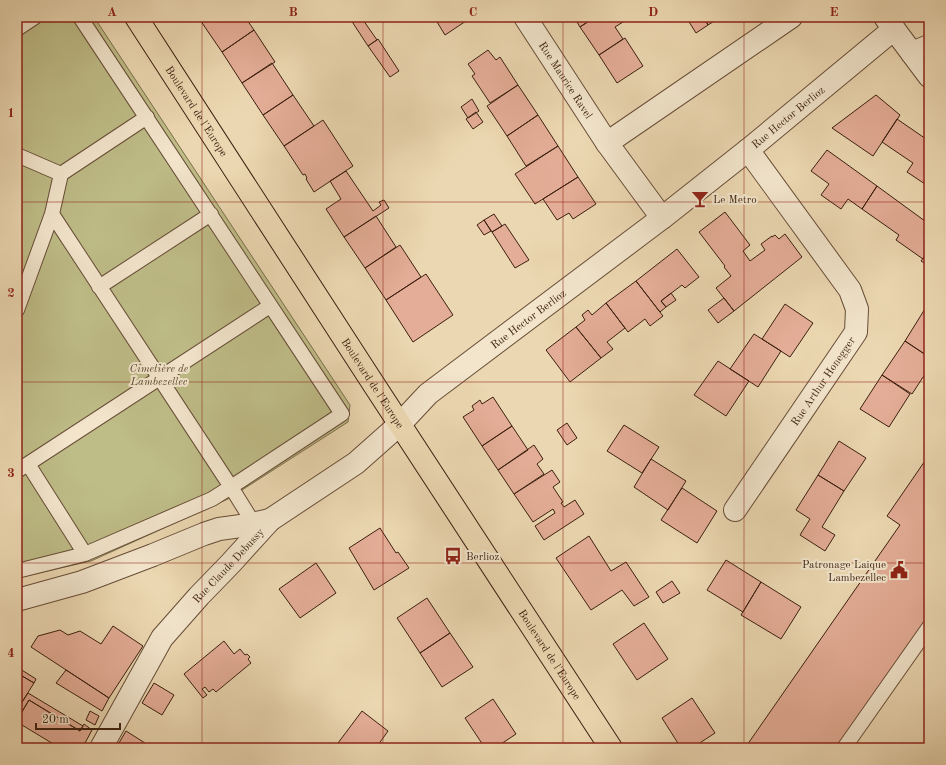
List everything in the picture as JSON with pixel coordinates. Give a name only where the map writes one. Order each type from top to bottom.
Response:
[{"type":"main road","name":"Boulevard de l'Europe","points":[[136,17],[611,748]]},
{"type":"street","name":"Rue Maurice Ravel","points":[[525,17],[607,143]]},
{"type":"street","points":[[662,218],[607,143],[791,17]]},
{"type":"street","name":"Rue Hector Berlioz","points":[[400,424],[428,394],[662,218],[748,150],[889,23]]},
{"type":"street","points":[[889,23],[921,49],[929,76]]},
{"type":"street","name":"Rue Arthur Honegger","points":[[735,510],[856,332],[857,309],[850,290],[748,150]]},
{"type":"street","name":"Rue Claude Debussy","points":[[101,748],[162,638],[199,596],[231,563],[262,522],[356,463],[400,424]]},
{"type":"street","points":[[17,600],[82,582],[204,534],[262,522]]},
{"type":"lane","points":[[17,29],[35,17]]},
{"type":"lane","points":[[17,571],[85,554],[212,499],[342,414],[80,17]]},
{"type":"lane","points":[[17,309],[52,214],[61,174],[147,117]]},
{"type":"lane","points":[[17,155],[61,174]]},
{"type":"lane","points":[[52,214],[231,487],[262,522]]},
{"type":"lane","points":[[99,287],[211,214]]},
{"type":"lane","points":[[85,554],[22,468],[270,306]]},
{"type":"lane","points":[[844,748],[929,627]]},
{"type":"green space","name":"Cimetière de Lambezellec","points":[[17,17],[94,17],[350,405],[348,422],[228,499],[91,561],[17,578]]},
{"type":"building","points":[[198,17],[245,17],[254,30],[222,52]]},
{"type":"building","points":[[349,17],[361,17],[377,40],[368,46]]},
{"type":"building","points":[[434,17],[472,17],[445,35]]},
{"type":"building","points":[[574,17],[595,17],[580,27]]},
{"type":"building","points":[[595,17],[631,17],[615,27],[623,39],[599,55],[580,27]]},
{"type":"building","points":[[686,17],[704,17],[708,25],[696,33]]},
{"type":"building","points":[[704,17],[718,17],[719,18],[708,25]]},
{"type":"building","points":[[254,30],[275,62],[242,83],[222,52]]},
{"type":"building","points":[[625,38],[643,66],[617,83],[599,55]]},
{"type":"building","points":[[378,39],[399,71],[390,77],[368,46]]},
{"type":"building","points":[[488,50],[496,60],[500,57],[518,85],[490,103],[472,76],[475,74],[468,64]]},
{"type":"building","points":[[272,63],[293,95],[263,115],[242,83]]},
{"type":"building","points":[[518,85],[538,115],[507,136],[487,106]]},
{"type":"building","points":[[293,95],[314,126],[284,146],[263,115]]},
{"type":"building","points":[[876,95],[900,115],[873,156],[832,128]]},
{"type":"building","points":[[472,99],[479,111],[468,118],[461,107]]},
{"type":"building","points":[[476,112],[483,122],[473,129],[466,119]]},
{"type":"building","points":[[538,115],[558,146],[526,166],[507,136]]},
{"type":"building","points":[[897,119],[929,141],[924,149],[929,153],[928,186],[907,172],[913,163],[882,142]]},
{"type":"building","points":[[323,120],[353,166],[314,192],[306,179],[305,174],[303,175],[284,146]]},
{"type":"building","points":[[558,146],[578,177],[535,204],[515,174]]},
{"type":"building","points":[[827,150],[877,186],[862,209],[848,199],[841,209],[821,195],[829,184],[811,171]]},
{"type":"building","points":[[346,171],[373,211],[381,205],[379,202],[384,200],[389,208],[344,237],[326,209],[341,199],[330,181]]},
{"type":"building","points":[[578,177],[596,204],[573,219],[569,213],[557,220],[543,199]]},
{"type":"building","points":[[877,186],[929,224],[929,250],[923,259],[896,240],[899,235],[862,209]]},
{"type":"building","points":[[725,212],[750,245],[743,251],[750,261],[765,250],[761,244],[772,236],[775,235],[779,239],[785,234],[802,257],[734,311],[716,288],[731,276],[699,232]]},
{"type":"building","points":[[494,214],[502,226],[492,232],[484,220]]},
{"type":"building","points":[[376,216],[396,247],[365,268],[344,237]]},
{"type":"building","points":[[484,220],[491,231],[484,235],[477,225]]},
{"type":"building","points":[[505,224],[529,260],[515,268],[492,232]]},
{"type":"building","points":[[400,245],[421,277],[386,300],[365,268]]},
{"type":"building","points":[[677,249],[699,277],[685,288],[682,285],[661,301],[666,307],[660,312],[636,281]]},
{"type":"building","points":[[929,250],[929,266],[921,261]]},
{"type":"building","points":[[426,274],[453,315],[413,342],[386,300]]},
{"type":"building","points":[[636,281],[663,316],[650,326],[645,319],[628,332],[606,303]]},
{"type":"building","points":[[671,293],[676,300],[666,307],[661,301]]},
{"type":"building","points":[[724,298],[734,311],[718,323],[708,310]]},
{"type":"building","points":[[606,303],[625,328],[607,342],[613,349],[601,358],[576,327],[585,320],[582,315],[588,310],[592,315]]},
{"type":"building","points":[[785,304],[813,323],[790,357],[762,339]]},
{"type":"building","points":[[928,304],[929,305],[929,357],[905,341]]},
{"type":"building","points":[[576,327],[601,358],[570,382],[546,350]]},
{"type":"building","points":[[754,334],[781,351],[758,387],[730,369]]},
{"type":"building","points":[[905,341],[929,357],[929,368],[912,394],[882,375]]},
{"type":"building","points":[[718,361],[749,381],[726,416],[694,395]]},
{"type":"building","points":[[882,375],[910,394],[889,427],[860,409]]},
{"type":"building","points":[[493,397],[512,426],[482,446],[463,417],[474,410],[472,406],[480,400],[482,404]]},
{"type":"building","points":[[567,423],[577,438],[567,445],[557,430]]},
{"type":"building","points":[[624,425],[659,447],[642,473],[607,451]]},
{"type":"building","points":[[512,426],[528,450],[498,470],[482,446]]},
{"type":"building","points":[[839,441],[866,458],[844,491],[818,475]]},
{"type":"building","points":[[534,445],[543,459],[537,464],[544,474],[514,494],[498,470]]},
{"type":"building","name":"Patronage Laique Lambezellec","points":[[929,455],[929,615],[837,748],[745,748],[900,525],[887,516]]},
{"type":"building","points":[[651,459],[686,481],[668,510],[634,487]]},
{"type":"building","points":[[552,470],[560,482],[553,487],[563,502],[561,503],[564,507],[575,500],[584,514],[544,540],[535,526],[555,513],[553,509],[533,522],[514,494]]},
{"type":"building","points":[[818,475],[844,491],[822,527],[835,535],[825,551],[800,535],[810,519],[796,510]]},
{"type":"building","points":[[682,488],[717,511],[697,543],[661,520]]},
{"type":"building","points":[[380,528],[396,553],[398,552],[409,568],[374,590],[349,548]]},
{"type":"building","points":[[589,536],[611,571],[626,562],[649,597],[634,606],[622,590],[591,610],[556,558]]},
{"type":"building","points":[[726,560],[761,582],[743,612],[707,590]]},
{"type":"building","points":[[316,563],[336,593],[300,618],[279,589]]},
{"type":"building","points":[[672,581],[680,593],[663,603],[656,592]]},
{"type":"building","points":[[761,582],[801,607],[781,639],[741,615]]},
{"type":"building","points":[[427,598],[450,633],[420,653],[397,618]]},
{"type":"building","points":[[644,623],[668,659],[637,680],[613,644]]},
{"type":"building","points":[[113,626],[143,646],[109,698],[31,647],[38,636],[60,630],[68,635],[80,631],[101,644]]},
{"type":"building","points":[[450,633],[473,667],[442,687],[420,653]]},
{"type":"building","points":[[224,641],[234,654],[240,649],[245,655],[247,654],[250,657],[248,659],[251,663],[216,692],[213,689],[209,692],[205,687],[202,689],[207,695],[203,698],[184,674]]},
{"type":"building","points":[[17,667],[36,679],[34,683],[17,673]]},
{"type":"building","points":[[66,670],[109,698],[102,711],[56,683]]},
{"type":"building","points":[[17,673],[34,683],[17,710]]},
{"type":"building","points":[[154,683],[174,695],[162,715],[142,703]]},
{"type":"building","points":[[28,693],[83,726],[80,731],[29,700],[17,720],[17,710]]},
{"type":"building","points":[[692,698],[715,733],[692,748],[681,748],[662,718]]},
{"type":"building","points":[[493,699],[516,734],[495,748],[485,748],[465,718]]},
{"type":"building","points":[[29,700],[80,731],[84,724],[92,730],[85,743],[74,748],[60,748],[17,722]]},
{"type":"building","points":[[90,711],[99,716],[95,725],[86,720]]},
{"type":"building","points":[[362,711],[388,731],[376,748],[335,747]]},
{"type":"building","points":[[126,731],[145,743],[142,748],[116,748]]},
{"type":"place","name":"Le Metro","points":[[700,199]]},
{"type":"place","name":"Berlioz","points":[[453,556]]},
{"type":"place","name":"Patronage Laique Lambezellec","points":[[899,570]]}]
